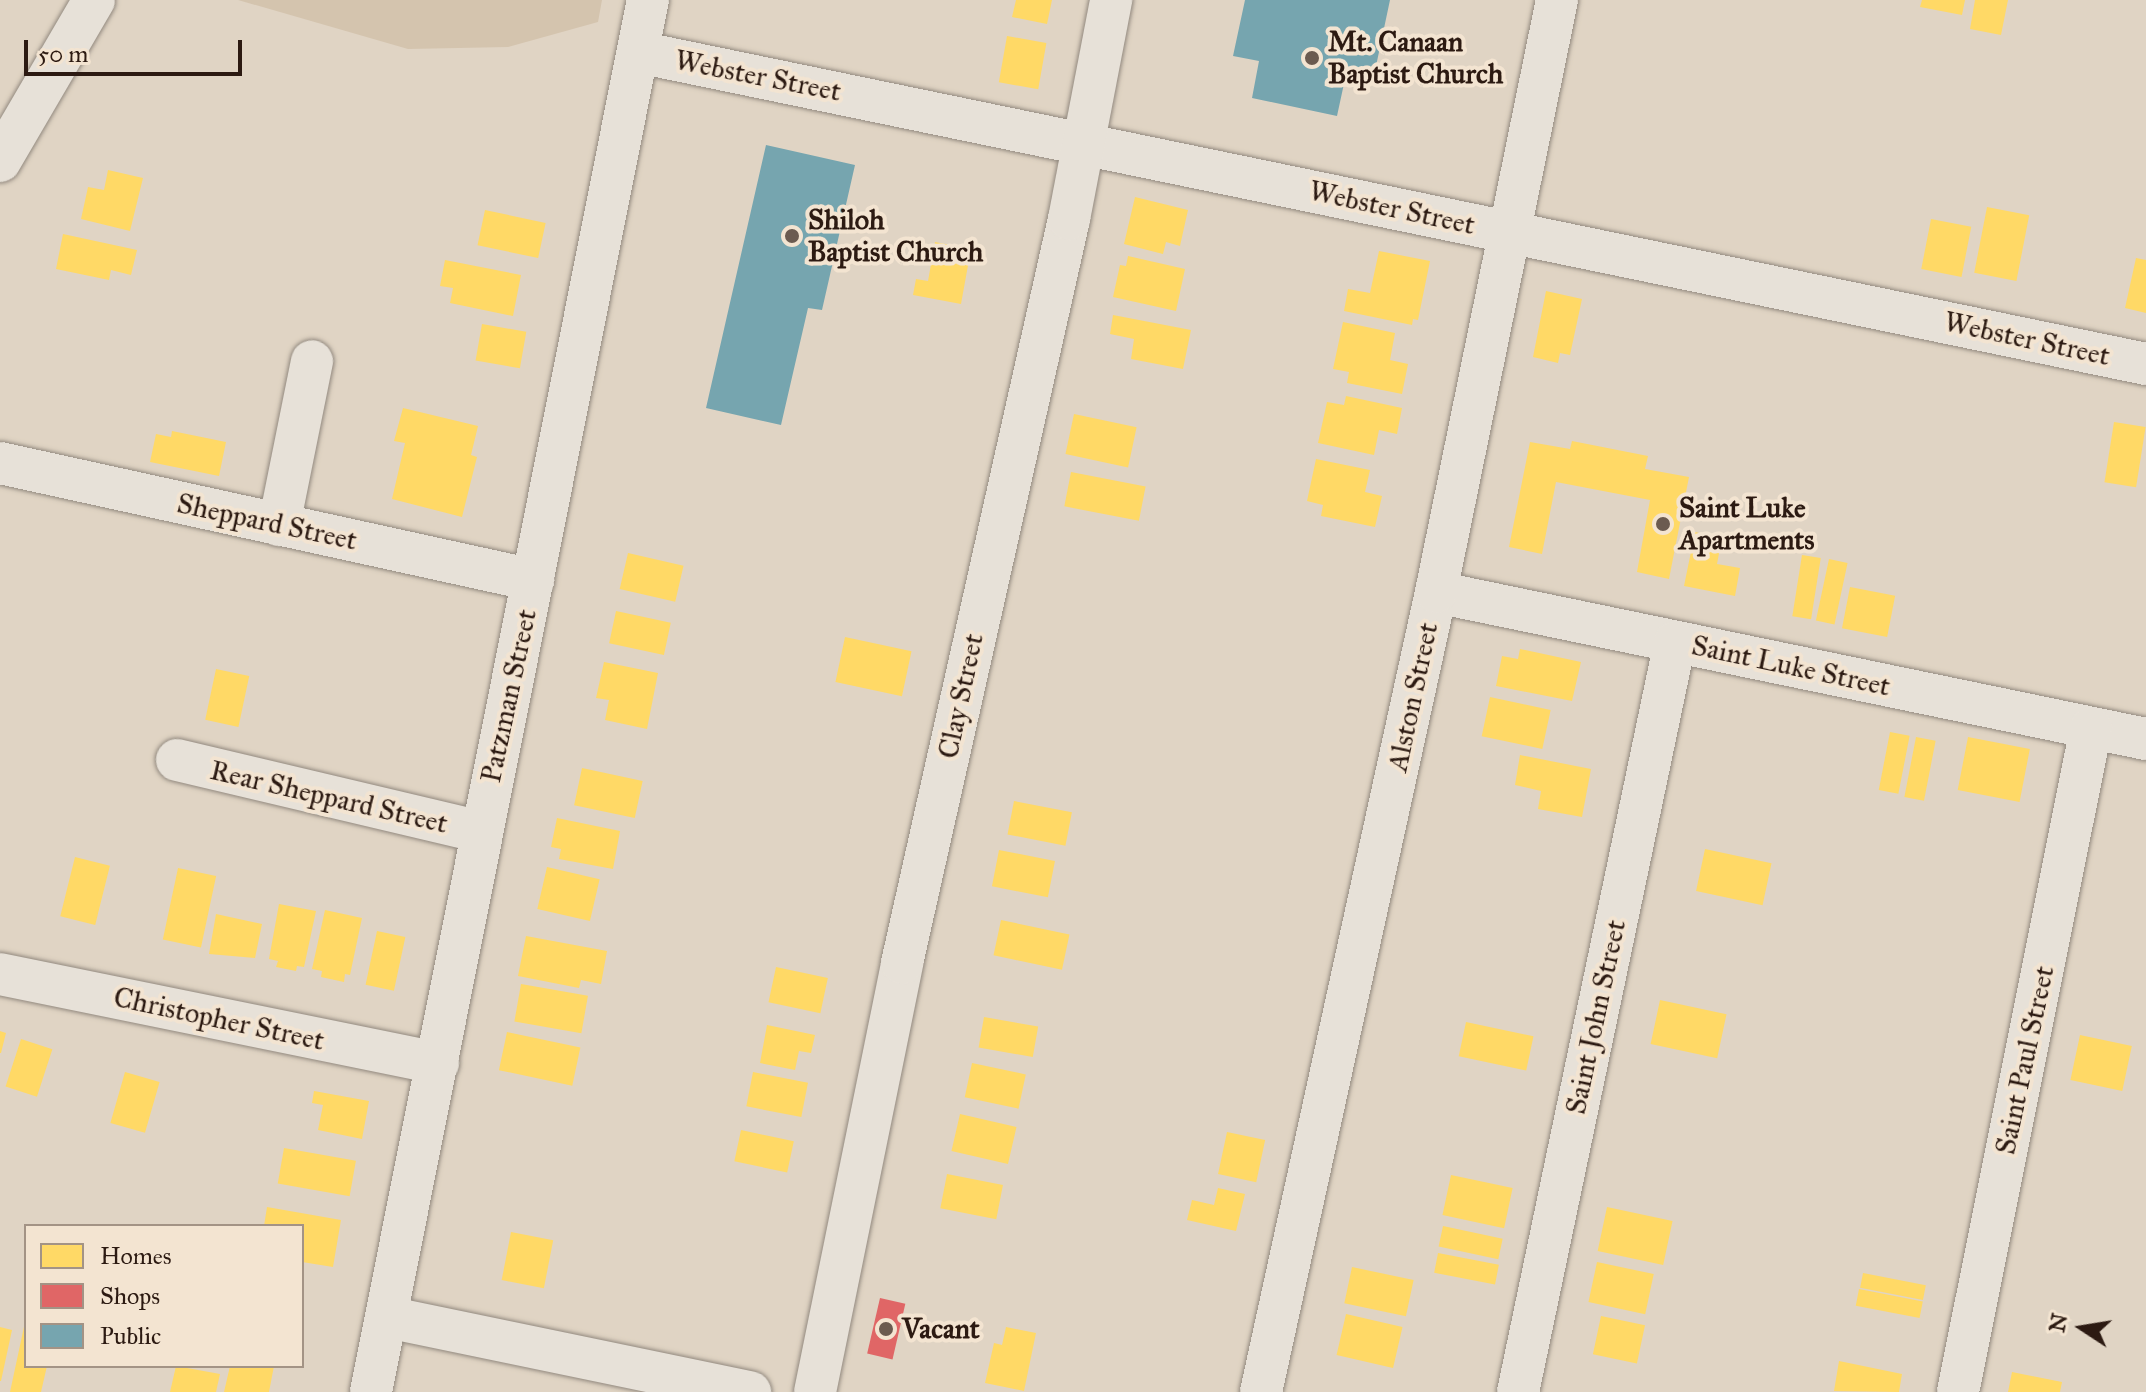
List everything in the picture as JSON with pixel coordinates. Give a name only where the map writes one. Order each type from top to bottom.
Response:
[{"type":"street","points":[[0,161],[94,0]]},
{"type":"street","name":"Patzman Street","points":[[371,1392],[648,0]]},
{"type":"street","name":"Clay Street","points":[[815,1392],[902,963],[1068,225],[1081,143],[1111,0]]},
{"type":"street","name":"Alston Street","points":[[1261,1392],[1436,592],[1557,0]]},
{"type":"street","name":"Webster Street","points":[[638,52],[2146,364]]},
{"type":"street","points":[[279,525],[312,361]]},
{"type":"street","name":"Sheppard Street","points":[[0,463],[533,580]]},
{"type":"street","name":"Saint Luke Street","points":[[1436,592],[2146,739]]},
{"type":"street","name":"Saint John Street","points":[[1518,1392],[1675,642]]},
{"type":"street","name":"Saint Paul Street","points":[[1958,1392],[2091,728]]},
{"type":"street","name":"Rear Sheppard Street","points":[[177,760],[481,832]]},
{"type":"street","name":"Christopher Street","points":[[0,974],[438,1063]]},
{"type":"street","points":[[387,1317],[750,1392]]},
{"type":"shaded area","points":[[238,0],[602,0],[598,22],[508,47],[408,49]]},
{"type":"building: Homes","points":[[1016,0],[1052,0],[1047,24],[1012,17]]},
{"type":"building: Homes","points":[[1922,0],[1965,0],[1962,15],[1920,7]]},
{"type":"building: Homes","points":[[1975,0],[2008,0],[2001,35],[1970,29]]},
{"type":"building: Homes","points":[[1007,36],[1046,43],[1038,89],[999,82]]},
{"type":"building: Homes","points":[[108,170],[143,178],[130,231],[81,219],[88,187],[104,190]]},
{"type":"building: Homes","points":[[1135,197],[1188,210],[1180,246],[1166,242],[1163,254],[1124,244]]},
{"type":"building: Homes","points":[[1987,207],[2029,215],[2016,281],[1974,273]]},
{"type":"building: Homes","points":[[485,210],[546,223],[538,258],[478,245]]},
{"type":"building: Homes","points":[[1931,219],[1971,227],[1962,277],[1921,269]]},
{"type":"building: Homes","points":[[63,234],[137,250],[131,275],[111,270],[109,280],[56,269]]},
{"type":"building: Homes","points":[[935,242],[971,249],[961,304],[913,295],[916,279],[928,281]]},
{"type":"building: Homes","points":[[1379,251],[1430,261],[1418,320],[1413,319],[1412,325],[1344,311],[1348,289],[1370,293]]},
{"type":"building: Homes","points":[[1128,256],[1185,269],[1176,311],[1113,297],[1120,265],[1126,266]]},
{"type":"building: Homes","points":[[2136,258],[2146,260],[2146,313],[2125,308]]},
{"type":"building: Homes","points":[[445,260],[521,275],[513,316],[450,303],[453,288],[440,286]]},
{"type":"building: Homes","points":[[1546,291],[1582,299],[1570,355],[1560,353],[1558,363],[1533,357]]},
{"type":"building: Homes","points":[[1113,315],[1191,330],[1183,369],[1131,359],[1134,339],[1110,334]]},
{"type":"building: Homes","points":[[1343,322],[1395,333],[1390,360],[1408,364],[1402,394],[1347,383],[1349,372],[1333,369]]},
{"type":"building: Homes","points":[[482,324],[526,332],[520,368],[476,360]]},
{"type":"building: Homes","points":[[1346,396],[1402,408],[1397,434],[1379,430],[1374,455],[1318,443],[1327,402],[1344,405]]},
{"type":"building: Homes","points":[[403,408],[478,426],[471,455],[477,457],[462,517],[392,499],[405,443],[394,441]]},
{"type":"building: Homes","points":[[1074,414],[1137,427],[1128,467],[1065,454]]},
{"type":"building: Homes","points":[[2114,422],[2146,427],[2136,487],[2104,482]]},
{"type":"building: Homes","points":[[172,431],[226,442],[219,476],[150,462],[156,434],[171,437]]},
{"type":"building: Homes","name":"Saint Luke Apartments","points":[[1572,441],[1648,456],[1645,469],[1689,477],[1669,579],[1637,572],[1650,500],[1556,482],[1542,554],[1509,547],[1530,442],[1570,449]]},
{"type":"building: Homes","points":[[1316,459],[1370,470],[1365,492],[1382,496],[1375,527],[1321,516],[1323,505],[1307,501]]},
{"type":"building: Homes","points":[[1071,472],[1146,487],[1139,521],[1064,506]]},
{"type":"building: Homes","points":[[1695,532],[1722,538],[1717,564],[1740,568],[1735,596],[1684,586]]},
{"type":"building: Homes","points":[[628,553],[684,566],[675,602],[620,589]]},
{"type":"building: Homes","points":[[1802,555],[1821,558],[1811,619],[1792,616]]},
{"type":"building: Homes","points":[[1829,559],[1848,563],[1834,625],[1816,621]]},
{"type":"building: Homes","points":[[1850,587],[1895,596],[1887,637],[1842,628]]},
{"type":"building: Homes","points":[[616,611],[671,623],[664,655],[609,643]]},
{"type":"building: Homes","points":[[845,637],[912,651],[902,696],[835,682]]},
{"type":"building: Homes","points":[[1520,649],[1581,662],[1572,701],[1496,686],[1502,656],[1518,659]]},
{"type":"building: Homes","points":[[604,662],[658,673],[647,729],[605,720],[609,700],[596,698]]},
{"type":"building: Homes","points":[[216,669],[249,676],[238,727],[205,720]]},
{"type":"building: Homes","points":[[1490,697],[1551,710],[1542,749],[1482,736]]},
{"type":"building: Homes","points":[[1890,732],[1910,736],[1898,794],[1879,790]]},
{"type":"building: Homes","points":[[1916,737],[1936,741],[1924,801],[1904,797]]},
{"type":"building: Homes","points":[[1968,737],[2030,749],[2020,802],[1958,790]]},
{"type":"building: Homes","points":[[1520,755],[1591,769],[1582,817],[1538,809],[1541,791],[1515,785]]},
{"type":"building: Homes","points":[[582,768],[643,781],[635,818],[574,805]]},
{"type":"building: Homes","points":[[1014,801],[1072,812],[1065,846],[1008,834]]},
{"type":"building: Homes","points":[[557,818],[620,831],[613,869],[559,859],[561,849],[551,847]]},
{"type":"building: Homes","points":[[1705,849],[1772,863],[1763,905],[1696,891]]},
{"type":"building: Homes","points":[[999,850],[1055,861],[1048,897],[992,886]]},
{"type":"building: Homes","points":[[75,857],[110,866],[95,925],[60,916]]},
{"type":"building: Homes","points":[[547,867],[600,879],[590,921],[537,909]]},
{"type":"building: Homes","points":[[178,868],[216,876],[201,948],[163,939]]},
{"type":"building: Homes","points":[[279,904],[316,911],[304,967],[297,966],[296,971],[276,967],[278,961],[269,959]]},
{"type":"building: Homes","points":[[325,910],[362,918],[350,975],[345,974],[344,982],[321,977],[322,971],[312,969]]},
{"type":"building: Homes","points":[[216,914],[262,924],[255,958],[209,954]]},
{"type":"building: Homes","points":[[1001,920],[1069,935],[1062,970],[994,955]]},
{"type":"building: Homes","points":[[377,931],[405,937],[394,991],[366,985]]},
{"type":"building: Homes","points":[[526,936],[607,951],[601,984],[581,980],[579,988],[518,976]]},
{"type":"building: Homes","points":[[776,967],[828,978],[820,1013],[769,1002]]},
{"type":"building: Homes","points":[[521,984],[588,996],[581,1033],[514,1021]]},
{"type":"building: Homes","points":[[1660,1000],[1727,1014],[1717,1058],[1651,1044]]},
{"type":"building: Homes","points":[[984,1017],[1038,1027],[1033,1057],[979,1048]]},
{"type":"building: Homes","points":[[1466,1022],[1533,1036],[1526,1071],[1459,1056]]},
{"type":"building: Homes","points":[[767,1025],[815,1035],[811,1053],[799,1051],[795,1070],[760,1063]]},
{"type":"building: Homes","points":[[0,1031],[6,1033],[1,1053],[0,1053]]},
{"type":"building: Homes","points":[[507,1032],[580,1048],[572,1086],[499,1070]]},
{"type":"building: Homes","points":[[2080,1035],[2132,1046],[2122,1091],[2070,1080]]},
{"type":"building: Homes","points":[[21,1039],[52,1049],[37,1097],[6,1087]]},
{"type":"building: Homes","points":[[972,1063],[1026,1074],[1019,1109],[965,1097]]},
{"type":"building: Homes","points":[[125,1072],[160,1082],[145,1133],[110,1123]]},
{"type":"building: Homes","points":[[753,1072],[808,1083],[801,1117],[746,1106]]},
{"type":"building: Homes","points":[[314,1091],[369,1101],[362,1139],[318,1130],[323,1105],[312,1103]]},
{"type":"building: Homes","points":[[960,1114],[1017,1127],[1008,1164],[951,1151]]},
{"type":"building: Homes","points":[[741,1130],[794,1141],[787,1173],[734,1161]]},
{"type":"building: Homes","points":[[1227,1132],[1265,1140],[1256,1182],[1218,1174]]},
{"type":"building: Homes","points":[[284,1148],[356,1161],[350,1196],[278,1183]]},
{"type":"building: Homes","points":[[947,1174],[1003,1185],[996,1219],[940,1208]]},
{"type":"building: Homes","points":[[1451,1175],[1513,1188],[1504,1228],[1442,1215]]},
{"type":"building: Homes","points":[[1218,1188],[1245,1194],[1236,1231],[1187,1220],[1192,1200],[1214,1205]]},
{"type":"building: Homes","points":[[267,1207],[341,1220],[333,1267],[304,1262],[304,1224],[264,1224]]},
{"type":"building: Homes","points":[[1607,1207],[1673,1221],[1663,1265],[1598,1251]]},
{"type":"building: Homes","points":[[1443,1226],[1503,1239],[1498,1259],[1439,1247]]},
{"type":"building: Homes","points":[[511,1232],[553,1240],[544,1288],[502,1280]]},
{"type":"building: Homes","points":[[1438,1253],[1499,1265],[1495,1284],[1434,1273]]},
{"type":"building: Homes","points":[[1597,1262],[1654,1274],[1645,1314],[1588,1302]]},
{"type":"building: Homes","points":[[1352,1267],[1414,1280],[1406,1316],[1344,1303]]},
{"type":"building: Homes","points":[[1863,1273],[1926,1285],[1923,1300],[1860,1288]]},
{"type":"building: Homes","points":[[1859,1289],[1923,1301],[1920,1318],[1856,1306]]},
{"type":"building: Homes","points":[[1346,1314],[1403,1327],[1393,1368],[1337,1355]]},
{"type":"building: Homes","points":[[1601,1316],[1645,1325],[1637,1364],[1593,1354]]},
{"type":"building: Homes","points":[[0,1327],[12,1330],[1,1381],[0,1381]]},
{"type":"building: Homes","points":[[24,1327],[24,1368],[47,1368],[41,1392],[10,1392]]},
{"type":"building: Homes","points":[[1006,1327],[1036,1333],[1024,1391],[985,1383],[994,1343],[1002,1345]]},
{"type":"building: Homes","points":[[1839,1361],[1902,1374],[1899,1392],[1834,1391]]},
{"type":"building: Homes","points":[[176,1368],[220,1374],[216,1392],[170,1392]]},
{"type":"building: Homes","points":[[230,1368],[274,1368],[269,1392],[224,1392]]},
{"type":"building: Homes","points":[[2012,1372],[2062,1382],[2060,1392],[2008,1392]]},
{"type":"building: Shops","name":"Vacant","points":[[880,1298],[905,1304],[893,1359],[867,1354]]},
{"type":"building: Public","name":"Mt. Canaan Baptist Church","points":[[1245,0],[1390,0],[1372,85],[1345,79],[1337,116],[1252,98],[1259,61],[1233,56]]},
{"type":"building: Public","name":"Shiloh Baptist Church","points":[[766,145],[855,165],[822,310],[808,308],[781,425],[706,408]]},
{"type":"place","name":"Mt. Canaan Baptist Church","points":[[1312,58]]},
{"type":"place","name":"Shiloh Baptist Church","points":[[792,236]]},
{"type":"place","name":"Saint Luke Apartments","points":[[1663,524]]},
{"type":"place","name":"Vacant","points":[[886,1329]]}]
